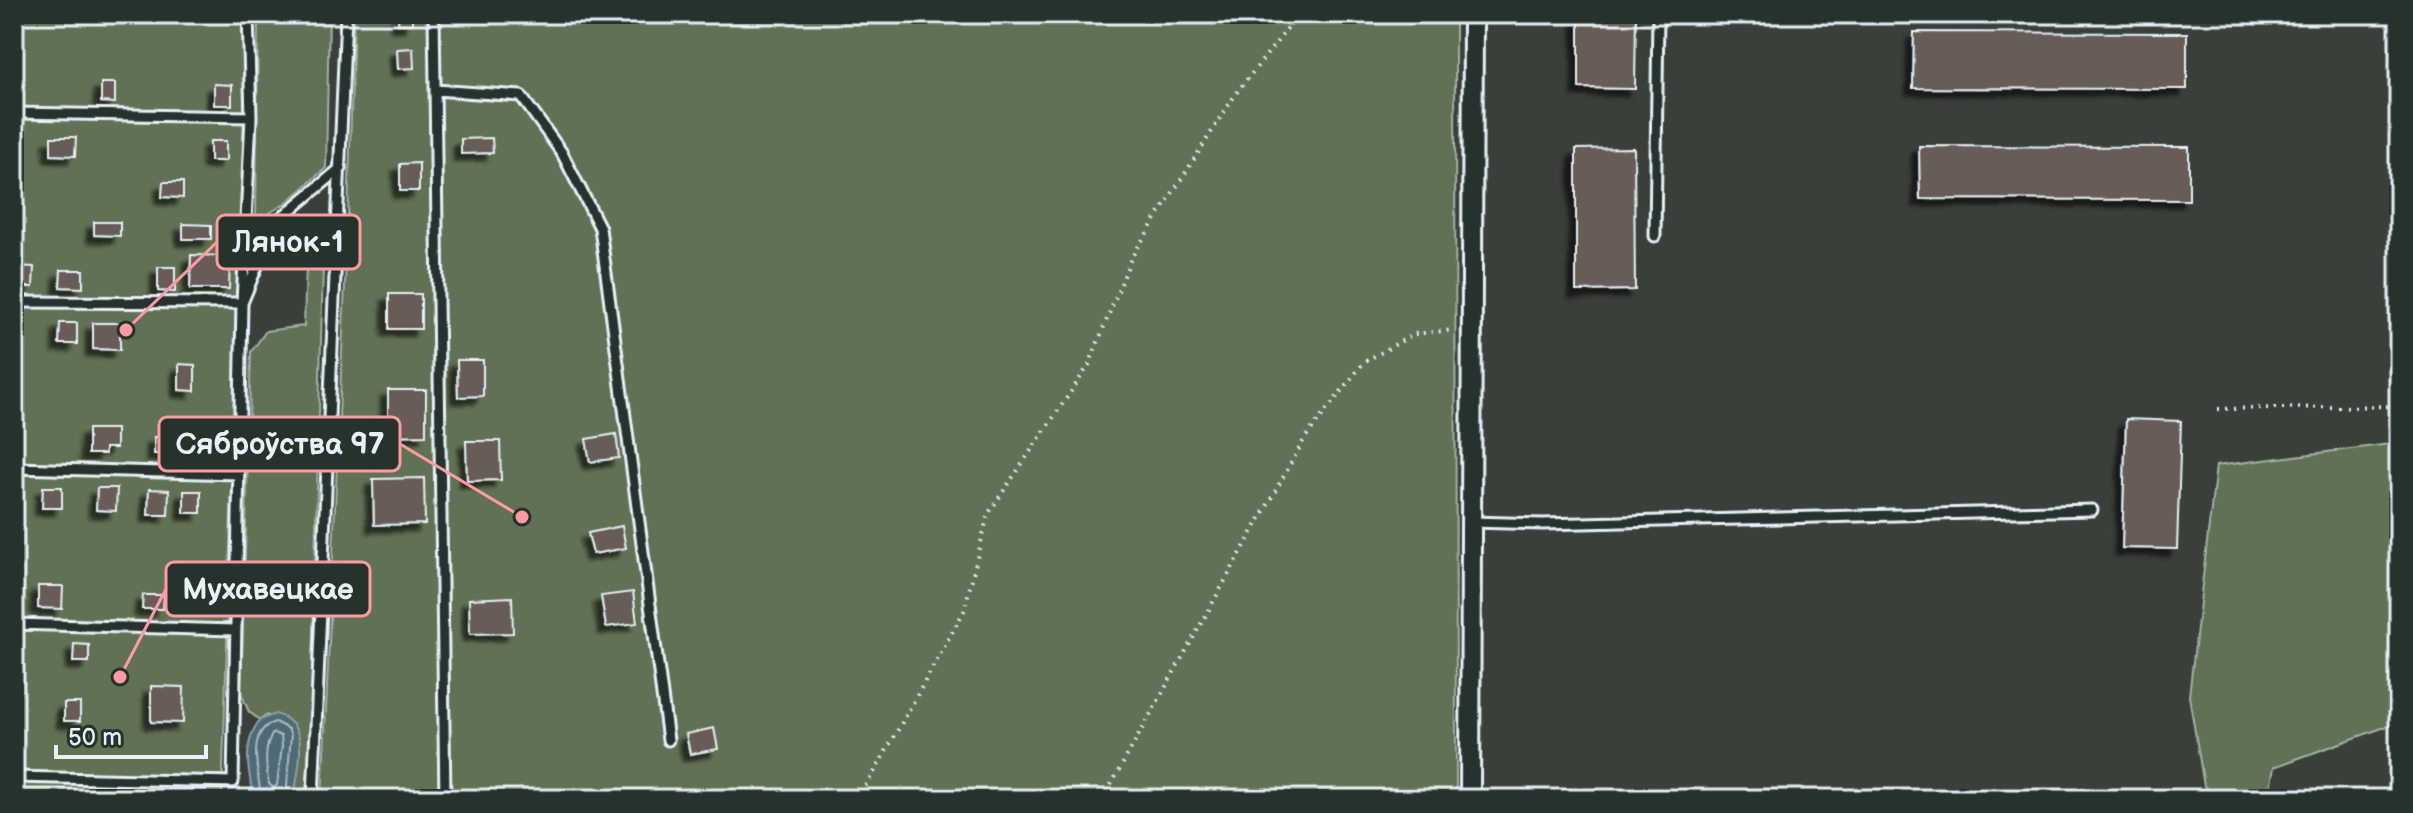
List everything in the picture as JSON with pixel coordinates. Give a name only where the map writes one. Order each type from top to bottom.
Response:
[{"type":"street","points":[[1470,799],[1473,14]]},
{"type":"lane","points":[[14,777],[233,782],[242,303],[251,117],[248,14]]},
{"type":"lane","points":[[313,799],[346,14]]},
{"type":"lane","points":[[434,14],[445,799]]},
{"type":"lane","points":[[1655,236],[1658,14]]},
{"type":"lane","points":[[435,90],[521,96],[562,153],[600,228],[668,740]]},
{"type":"lane","points":[[14,113],[251,117]]},
{"type":"lane","points":[[242,303],[275,223],[341,168]]},
{"type":"lane","points":[[14,302],[242,303]]},
{"type":"lane","points":[[14,468],[238,474]]},
{"type":"lane","points":[[1471,522],[1542,524],[2092,510]]},
{"type":"lane","points":[[14,624],[235,630]]},
{"type":"path","points":[[856,799],[875,771],[964,611],[988,514],[1089,365],[1131,258],[1237,92],[1299,14]]},
{"type":"path","points":[[1103,799],[1305,438],[1364,362],[1414,334],[1471,329]]},
{"type":"path","points":[[2218,409],[2399,406]]},
{"type":"green space","points":[[14,14],[243,14],[244,109],[222,799],[14,799]]},
{"type":"green space","points":[[258,14],[329,14],[326,168],[286,203],[256,221]]},
{"type":"green space","points":[[354,14],[1455,14],[1456,799],[322,799]]},
{"type":"green space","points":[[317,255],[323,266],[310,749],[305,799],[294,799],[300,745],[267,715],[260,720],[249,712],[241,693],[251,352],[266,331],[304,326],[306,264]]},
{"type":"green space","points":[[2399,443],[2399,722],[2274,767],[2268,799],[2217,799],[2204,786],[2189,696],[2216,466]]},
{"type":"water","points":[[275,714],[287,719],[299,737],[300,762],[294,799],[254,799],[249,768],[251,738],[260,720]]},
{"type":"building","points":[[399,14],[412,14],[412,24],[398,24]]},
{"type":"building","points":[[1579,14],[1636,14],[1635,89],[1579,88]]},
{"type":"building","points":[[1914,32],[2187,33],[2187,89],[1913,88]]},
{"type":"building","points":[[413,48],[414,68],[398,69],[397,49]]},
{"type":"building","points":[[101,83],[115,83],[115,103],[101,102]]},
{"type":"building","points":[[214,84],[232,85],[232,105],[214,105]]},
{"type":"building","points":[[51,137],[76,137],[75,156],[51,155]]},
{"type":"building","points":[[492,138],[493,153],[461,154],[461,139]]},
{"type":"building","points":[[210,141],[226,141],[226,161],[210,161]]},
{"type":"building","points":[[1919,146],[2189,147],[2189,200],[1920,199]]},
{"type":"building","points":[[1634,148],[1635,290],[1576,291],[1576,149]]},
{"type":"building","points":[[419,163],[419,191],[400,191],[400,164]]},
{"type":"building","points":[[163,182],[183,182],[183,198],[162,197]]},
{"type":"building","points":[[94,222],[120,222],[120,236],[94,235]]},
{"type":"building","points":[[183,224],[211,225],[211,239],[183,239]]},
{"type":"building","points":[[191,255],[230,256],[229,289],[190,289]]},
{"type":"building","points":[[14,266],[34,267],[33,287],[14,287]]},
{"type":"building","points":[[158,267],[175,267],[175,292],[158,291]]},
{"type":"building","points":[[61,270],[83,270],[83,288],[60,287]]},
{"type":"building","points":[[389,294],[421,294],[421,329],[389,329]]},
{"type":"building","points":[[60,323],[77,323],[77,344],[59,344]]},
{"type":"building","points":[[93,323],[120,323],[120,350],[93,349]]},
{"type":"building","points":[[457,360],[483,360],[483,396],[458,397]]},
{"type":"building","points":[[179,364],[195,365],[195,391],[179,390]]},
{"type":"building","points":[[388,390],[426,390],[426,435],[388,436]]},
{"type":"building","points":[[2126,419],[2181,421],[2177,549],[2122,548]]},
{"type":"building","points":[[88,429],[116,429],[116,448],[105,448],[105,454],[88,454]]},
{"type":"building","points":[[616,434],[619,458],[590,462],[586,439]]},
{"type":"building","points":[[154,437],[170,437],[170,454],[154,454]]},
{"type":"building","points":[[466,441],[500,441],[501,480],[467,481]]},
{"type":"building","points":[[424,478],[425,524],[374,525],[373,479]]},
{"type":"building","points":[[43,487],[62,487],[62,508],[42,508]]},
{"type":"building","points":[[97,488],[117,488],[116,511],[96,510]]},
{"type":"building","points":[[149,489],[169,490],[168,515],[148,515]]},
{"type":"building","points":[[184,491],[201,491],[201,513],[184,513]]},
{"type":"building","points":[[622,526],[626,548],[593,554],[588,533]]},
{"type":"building","points":[[38,586],[63,586],[62,609],[38,608]]},
{"type":"building","points":[[633,592],[637,623],[606,627],[601,596]]},
{"type":"building","points":[[143,595],[164,595],[163,609],[142,609]]},
{"type":"building","points":[[512,597],[513,633],[470,634],[469,599]]},
{"type":"building","points":[[74,644],[89,645],[89,662],[73,662]]},
{"type":"building","points":[[151,686],[184,687],[183,723],[151,722]]},
{"type":"building","points":[[64,703],[80,703],[80,721],[64,721]]},
{"type":"building","points":[[714,728],[718,749],[690,754],[686,734]]},
{"type":"place","name":"Лянок-1","points":[[126,330]]},
{"type":"place","name":"Сяброўства 97","points":[[522,517]]},
{"type":"place","name":"Мухавецкае","points":[[120,677]]}]
